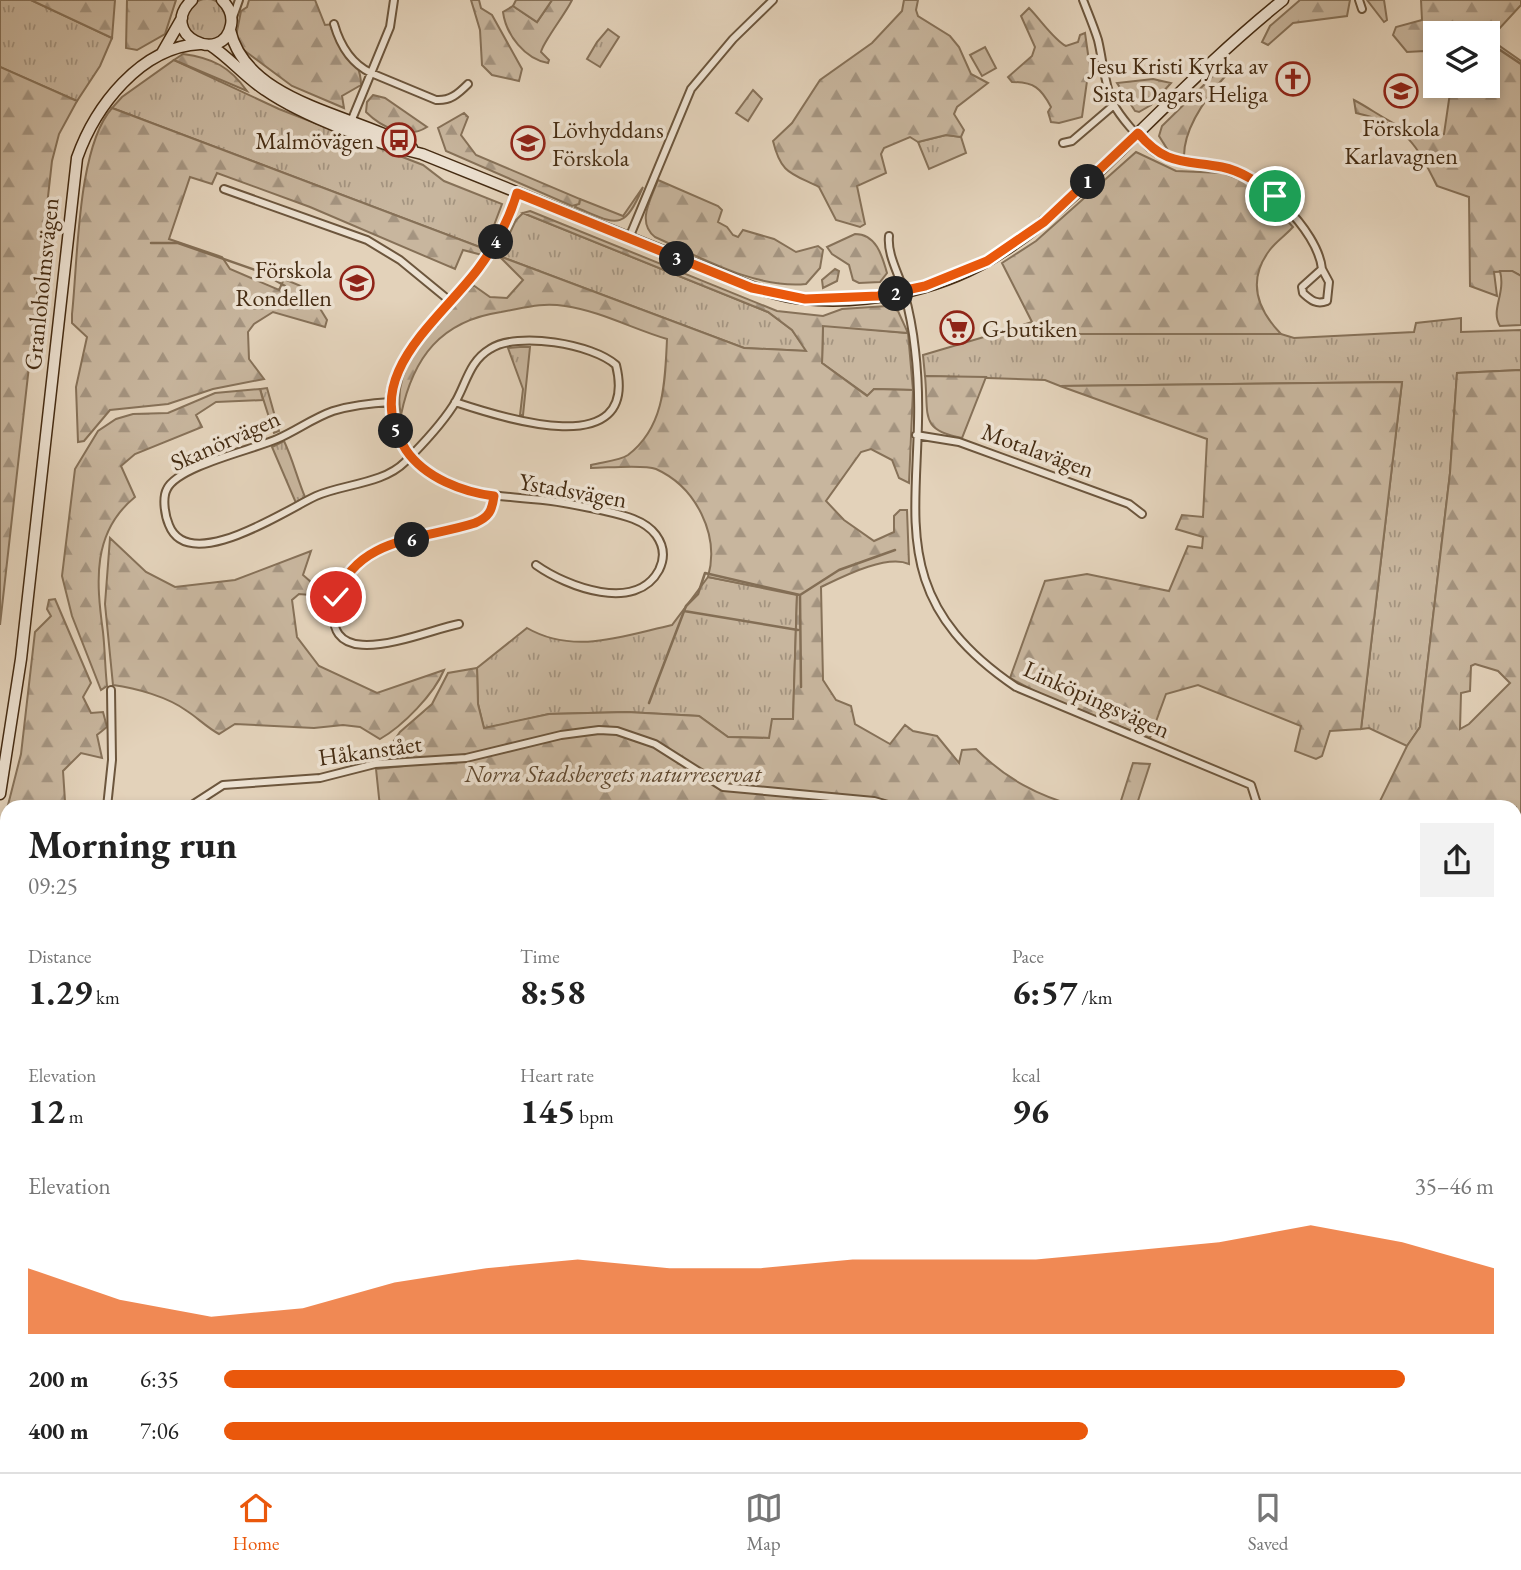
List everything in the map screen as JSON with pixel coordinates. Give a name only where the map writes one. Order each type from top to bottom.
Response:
[{"type":"street","name":"Granloholmsvägen","points":[[157,58],[168,46],[183,10],[192,0]]},
{"type":"street","points":[[222,0],[229,8],[235,50],[256,75],[396,148],[422,154],[628,240],[752,288],[793,298],[839,300],[904,292],[987,261],[1026,236],[1283,0]]},
{"type":"street","points":[[205,45],[222,41],[231,26],[239,0]]},
{"type":"street","points":[[350,125],[390,27],[394,0]]},
{"type":"street","points":[[628,240],[691,89],[733,39],[773,0]]},
{"type":"street","points":[[1083,0],[1098,40],[1114,105],[1151,149],[1166,158],[1243,173],[1275,196],[1303,230],[1321,260],[1329,291],[1327,300],[1313,302],[1303,293],[1302,287],[1322,269]]},
{"type":"street","points":[[1359,0],[1362,9]]},
{"type":"street","points":[[183,10],[187,36],[205,45],[283,102],[350,125]]},
{"type":"street","points":[[334,24],[345,50],[361,68],[370,73],[436,100],[444,100],[457,94],[468,84]]},
{"type":"street","name":"Granloholmsvägen","points":[[0,794],[21,659],[77,158],[93,119],[119,86],[157,58],[179,47],[205,45]]},
{"type":"street","points":[[1063,143],[1072,141],[1114,105]]},
{"type":"street","points":[[223,189],[367,240],[400,260],[450,301]]},
{"type":"street","name":"Ystadsvägen","points":[[517,193],[487,256],[408,352],[397,375],[391,402],[391,418],[410,456],[443,481],[494,496],[569,504],[626,516],[651,527],[661,542],[663,554],[661,566],[650,584],[632,593],[618,594],[583,586],[548,573],[536,565]]},
{"type":"street","name":"Linköpingsvägen","points":[[889,236],[888,244],[904,292],[916,351],[914,535],[933,599],[955,634],[984,665],[1016,687],[1251,785],[1256,800]]},
{"type":"street","points":[[410,456],[455,402],[476,360],[490,348],[507,341],[528,341],[592,350],[616,365],[619,380],[619,392],[610,413],[593,425],[583,427],[521,420],[455,402]]},
{"type":"street","name":"Skanörvägen","points":[[391,402],[364,403],[331,411],[278,439],[200,466],[166,489],[164,499],[169,527],[181,539],[192,542],[250,533],[316,496],[385,474],[404,463],[410,456]]},
{"type":"street","name":"Motalavägen","points":[[916,435],[959,442],[1129,504],[1142,514]]},
{"type":"street","points":[[459,624],[369,647],[353,646],[342,639],[333,612],[336,597],[348,572],[370,552],[486,519],[494,496]]},
{"type":"street","points":[[108,800],[111,780],[111,690]]},
{"type":"street","name":"Håkanstået","points":[[200,800],[223,785],[320,778],[375,764],[466,758],[561,735],[599,730],[639,737],[723,787],[863,800]]},
{"type":"green space","points":[[207,-1],[222,5],[228,20],[222,35],[207,41],[192,35],[186,20],[192,5]]},
{"type":"green space","points":[[0,0],[31,0],[112,38],[100,66],[77,101],[0,67]]},
{"type":"green space","points":[[31,0],[115,0],[112,38]]},
{"type":"green space","points":[[127,0],[176,0],[165,34],[137,50],[126,48]]},
{"type":"green space","points":[[249,0],[315,0],[325,25],[334,24],[358,68],[361,85],[342,96],[344,108],[292,86],[241,48],[235,41],[241,11],[247,7]]},
{"type":"green space","points":[[471,0],[479,0],[481,8],[492,15],[522,69],[519,81],[492,75],[482,65],[480,30]]},
{"type":"green space","points":[[516,0],[552,0],[537,22],[513,6]]},
{"type":"green space","points":[[552,0],[572,0],[541,52],[549,60],[548,63],[532,57],[518,45],[508,29],[503,12],[513,6],[537,22]]},
{"type":"green space","points":[[904,0],[918,0],[918,16],[950,36],[959,47],[971,74],[988,83],[957,107],[954,114],[964,130],[961,137],[946,135],[918,142],[910,137],[884,148],[881,154],[886,173],[857,186],[865,224],[860,227],[836,220],[819,187],[794,175],[784,166],[773,141],[792,123],[820,80],[872,43],[902,11]]},
{"type":"green space","points":[[1300,0],[1350,0],[1347,16],[1293,23],[1268,45],[1262,42],[1270,26]]},
{"type":"green space","points":[[1367,0],[1384,0],[1387,20],[1384,22]]},
{"type":"green space","points":[[1421,0],[1521,0],[1521,5],[1500,28],[1500,21],[1423,21],[1423,51],[1407,52],[1393,35],[1396,27],[1422,20]]},
{"type":"green space","points":[[1029,8],[1066,46],[1078,42],[1080,35],[1085,33],[1091,75],[1087,81],[1082,117],[1059,123],[1051,122],[1048,112],[1051,107],[1044,95],[1036,87],[1012,82],[1008,77],[1032,56],[1035,47],[1021,16]]},
{"type":"green space","points":[[608,29],[619,37],[600,67],[587,59]]},
{"type":"green space","points":[[1500,46],[1521,61],[1521,276],[1512,271],[1494,272],[1497,296],[1470,286],[1469,197],[1437,186],[1423,159],[1407,138],[1387,123],[1356,113],[1354,100],[1409,130],[1420,134],[1444,134],[1449,98],[1500,98]]},
{"type":"green space","points":[[985,47],[996,68],[982,76],[970,55]]},
{"type":"green space","points":[[183,54],[220,65],[247,91],[174,60]]},
{"type":"green space","points":[[174,60],[279,109],[423,165],[444,181],[502,204],[485,249],[112,108],[122,97]]},
{"type":"green space","points":[[0,67],[77,101],[59,134],[52,161],[0,625]]},
{"type":"green space","points":[[1228,73],[1192,124],[1184,158],[1169,152],[1159,136],[1162,126],[1214,75]]},
{"type":"green space","points":[[1153,79],[1171,83],[1151,105],[1139,112],[1135,111],[1117,83]]},
{"type":"green space","points":[[753,90],[762,99],[748,121],[736,113]]},
{"type":"green space","points":[[373,95],[385,98],[427,127],[419,131],[403,132],[387,127],[366,112],[367,102]]},
{"type":"green space","points":[[112,108],[485,249],[482,255],[463,250],[455,269],[310,207],[217,173],[212,184],[190,177],[169,239],[222,257],[230,269],[279,290],[284,279],[308,289],[327,320],[325,327],[273,312],[254,324],[248,332],[249,359],[264,379],[213,389],[168,404],[110,410],[84,441],[78,442],[76,387],[87,337],[72,323],[81,206],[92,149],[100,126]]},
{"type":"green space","points":[[464,113],[468,117],[461,135],[476,155],[580,199],[579,204],[572,206],[446,151],[438,128]]},
{"type":"green space","points":[[946,135],[961,137],[966,153],[929,169],[918,142]]},
{"type":"green space","points":[[1136,152],[1176,171],[1223,173],[1241,180],[1260,191],[1293,227],[1269,251],[1258,273],[1261,305],[1281,334],[994,334],[1032,322],[1002,263],[1036,241]]},
{"type":"green space","points":[[658,180],[718,206],[722,210],[718,222],[727,227],[733,235],[738,237],[743,230],[774,239],[796,252],[818,246],[823,250],[820,268],[806,284],[767,282],[728,270],[655,237],[649,231],[646,217]]},
{"type":"green space","points":[[643,187],[630,212],[617,221],[601,218],[575,207],[580,199],[623,216]]},
{"type":"green space","name":"Norra Stadsbergets naturreservat","points":[[530,211],[777,311],[823,316],[842,309],[887,306],[898,311],[908,333],[823,326],[822,363],[867,396],[874,389],[913,390],[909,483],[899,478],[892,460],[871,449],[861,452],[826,501],[844,520],[874,541],[894,532],[894,516],[900,510],[907,510],[909,564],[877,564],[821,587],[823,680],[836,700],[851,706],[855,724],[890,744],[905,725],[913,731],[937,736],[959,763],[962,750],[976,749],[1011,778],[1056,800],[379,800],[376,769],[403,766],[402,754],[389,748],[400,732],[432,704],[448,673],[477,668],[478,704],[484,728],[549,714],[627,712],[699,716],[728,737],[769,738],[772,719],[793,719],[797,595],[708,577],[711,545],[702,514],[683,488],[670,477],[656,469],[634,466],[591,468],[591,465],[628,455],[649,431],[656,417],[664,387],[667,339],[578,308],[556,305],[533,306],[480,317],[446,333],[433,345],[413,376],[401,415],[399,396],[403,377],[410,360],[433,328],[473,285],[490,297],[507,298],[523,280],[499,256],[744,348],[806,351],[792,330],[768,312],[523,213]]},
{"type":"green space","points":[[523,213],[768,312],[792,330],[807,351],[744,348],[499,256],[516,220]]},
{"type":"green space","points":[[855,234],[868,238],[877,247],[887,273],[880,282],[859,283],[853,280],[849,265],[832,254],[827,247]]},
{"type":"green space","points":[[835,269],[839,271],[837,281],[823,288],[822,280]]},
{"type":"green space","points":[[1500,271],[1512,271],[1521,276],[1521,325],[1500,326],[1497,320]]},
{"type":"green space","points":[[1461,318],[1461,332],[1521,330],[1521,370],[1457,373],[1450,473],[1420,727],[1407,746],[1369,728],[1361,729],[1402,382],[1060,386],[1045,380],[925,376],[923,355],[994,334],[1281,334],[1294,338],[1414,332],[1416,323]]},
{"type":"green space","points":[[823,325],[908,333],[913,390],[874,389],[868,396],[822,363]]},
{"type":"green space","points":[[530,347],[523,415],[520,415],[523,389],[508,348]]},
{"type":"green space","points":[[1521,370],[1521,800],[1380,800],[1407,746],[1420,727],[1450,473],[1457,373]],"holes":[[[1475,664],[1498,671],[1510,683],[1469,724],[1460,729],[1461,693],[1470,691],[1471,666]]]},
{"type":"green space","points":[[925,376],[986,377],[962,438],[948,435],[932,425],[927,411]]},
{"type":"green space","points":[[1402,382],[1361,729],[1330,731],[1322,756],[1316,759],[1295,751],[1301,726],[1198,685],[1166,694],[1150,738],[1053,701],[1010,678],[1045,581],[1087,574],[1169,591],[1188,546],[1202,548],[1203,537],[1176,529],[1182,515],[1203,517],[1207,439],[1060,386]]},
{"type":"green space","points":[[267,388],[279,431],[274,433],[260,389]]},
{"type":"green space","points":[[260,389],[263,400],[216,402],[196,415],[202,427],[135,454],[121,466],[135,497],[111,526],[100,558],[99,594],[107,686],[101,690],[72,616],[62,576],[75,469],[98,431],[116,419],[133,414],[168,413],[215,393]]},
{"type":"green space","points":[[284,441],[305,497],[296,503],[272,447]]},
{"type":"green space","points":[[110,538],[146,572],[175,587],[235,580],[311,551],[303,575],[319,589],[335,594],[334,597],[299,594],[292,600],[297,637],[319,666],[377,693],[444,670],[417,709],[380,739],[360,727],[343,725],[314,728],[235,724],[219,734],[171,701],[113,685],[105,604]]},
{"type":"green space","points":[[708,577],[797,594],[793,719],[770,738],[728,737],[699,716],[627,712],[549,714],[484,729],[478,704],[477,668],[527,628],[545,636],[581,642],[617,638],[672,625]]},
{"type":"green space","points":[[55,599],[91,683],[83,697],[91,713],[103,712],[107,727],[97,735],[102,758],[81,753],[63,771],[65,800],[9,800],[21,754],[35,632],[51,616],[47,609],[49,600]]},
{"type":"green space","points":[[1133,763],[1150,764],[1138,800],[1121,800]]},
{"type":"waterway","points":[[1500,50],[1521,64]]},
{"type":"waterway","points":[[151,243],[178,243],[261,272],[285,286]]},
{"type":"waterway","points":[[801,687],[800,595],[839,570],[895,550]]},
{"type":"waterway","points":[[649,703],[686,606],[698,594],[705,573],[800,595]]},
{"type":"waterway","points":[[684,611],[798,630]]},
{"type":"place","name":"Jesu Kristi Kyrka av Sista Dagars Heliga","points":[[1293,79]]},
{"type":"place","name":"Förskola Karlavagnen","points":[[1401,91]]},
{"type":"place","name":"Malmövägen","points":[[399,140]]},
{"type":"place","name":"Lövhyddans Förskola","points":[[528,143]]},
{"type":"place","name":"Förskola Rondellen","points":[[357,283]]},
{"type":"place","name":"G-butiken","points":[[957,328]]},
{"type":"route","points":[[336,597],[348,572],[370,552],[475,523],[486,519],[491,510],[494,496],[462,489],[443,481],[410,456],[399,440],[391,418],[391,397],[397,375],[408,352],[487,256],[513,208],[517,193],[752,288],[793,298],[828,300],[904,292],[954,276],[987,261],[1044,222],[1138,133],[1151,149],[1166,158],[1243,173],[1275,196]]}]
